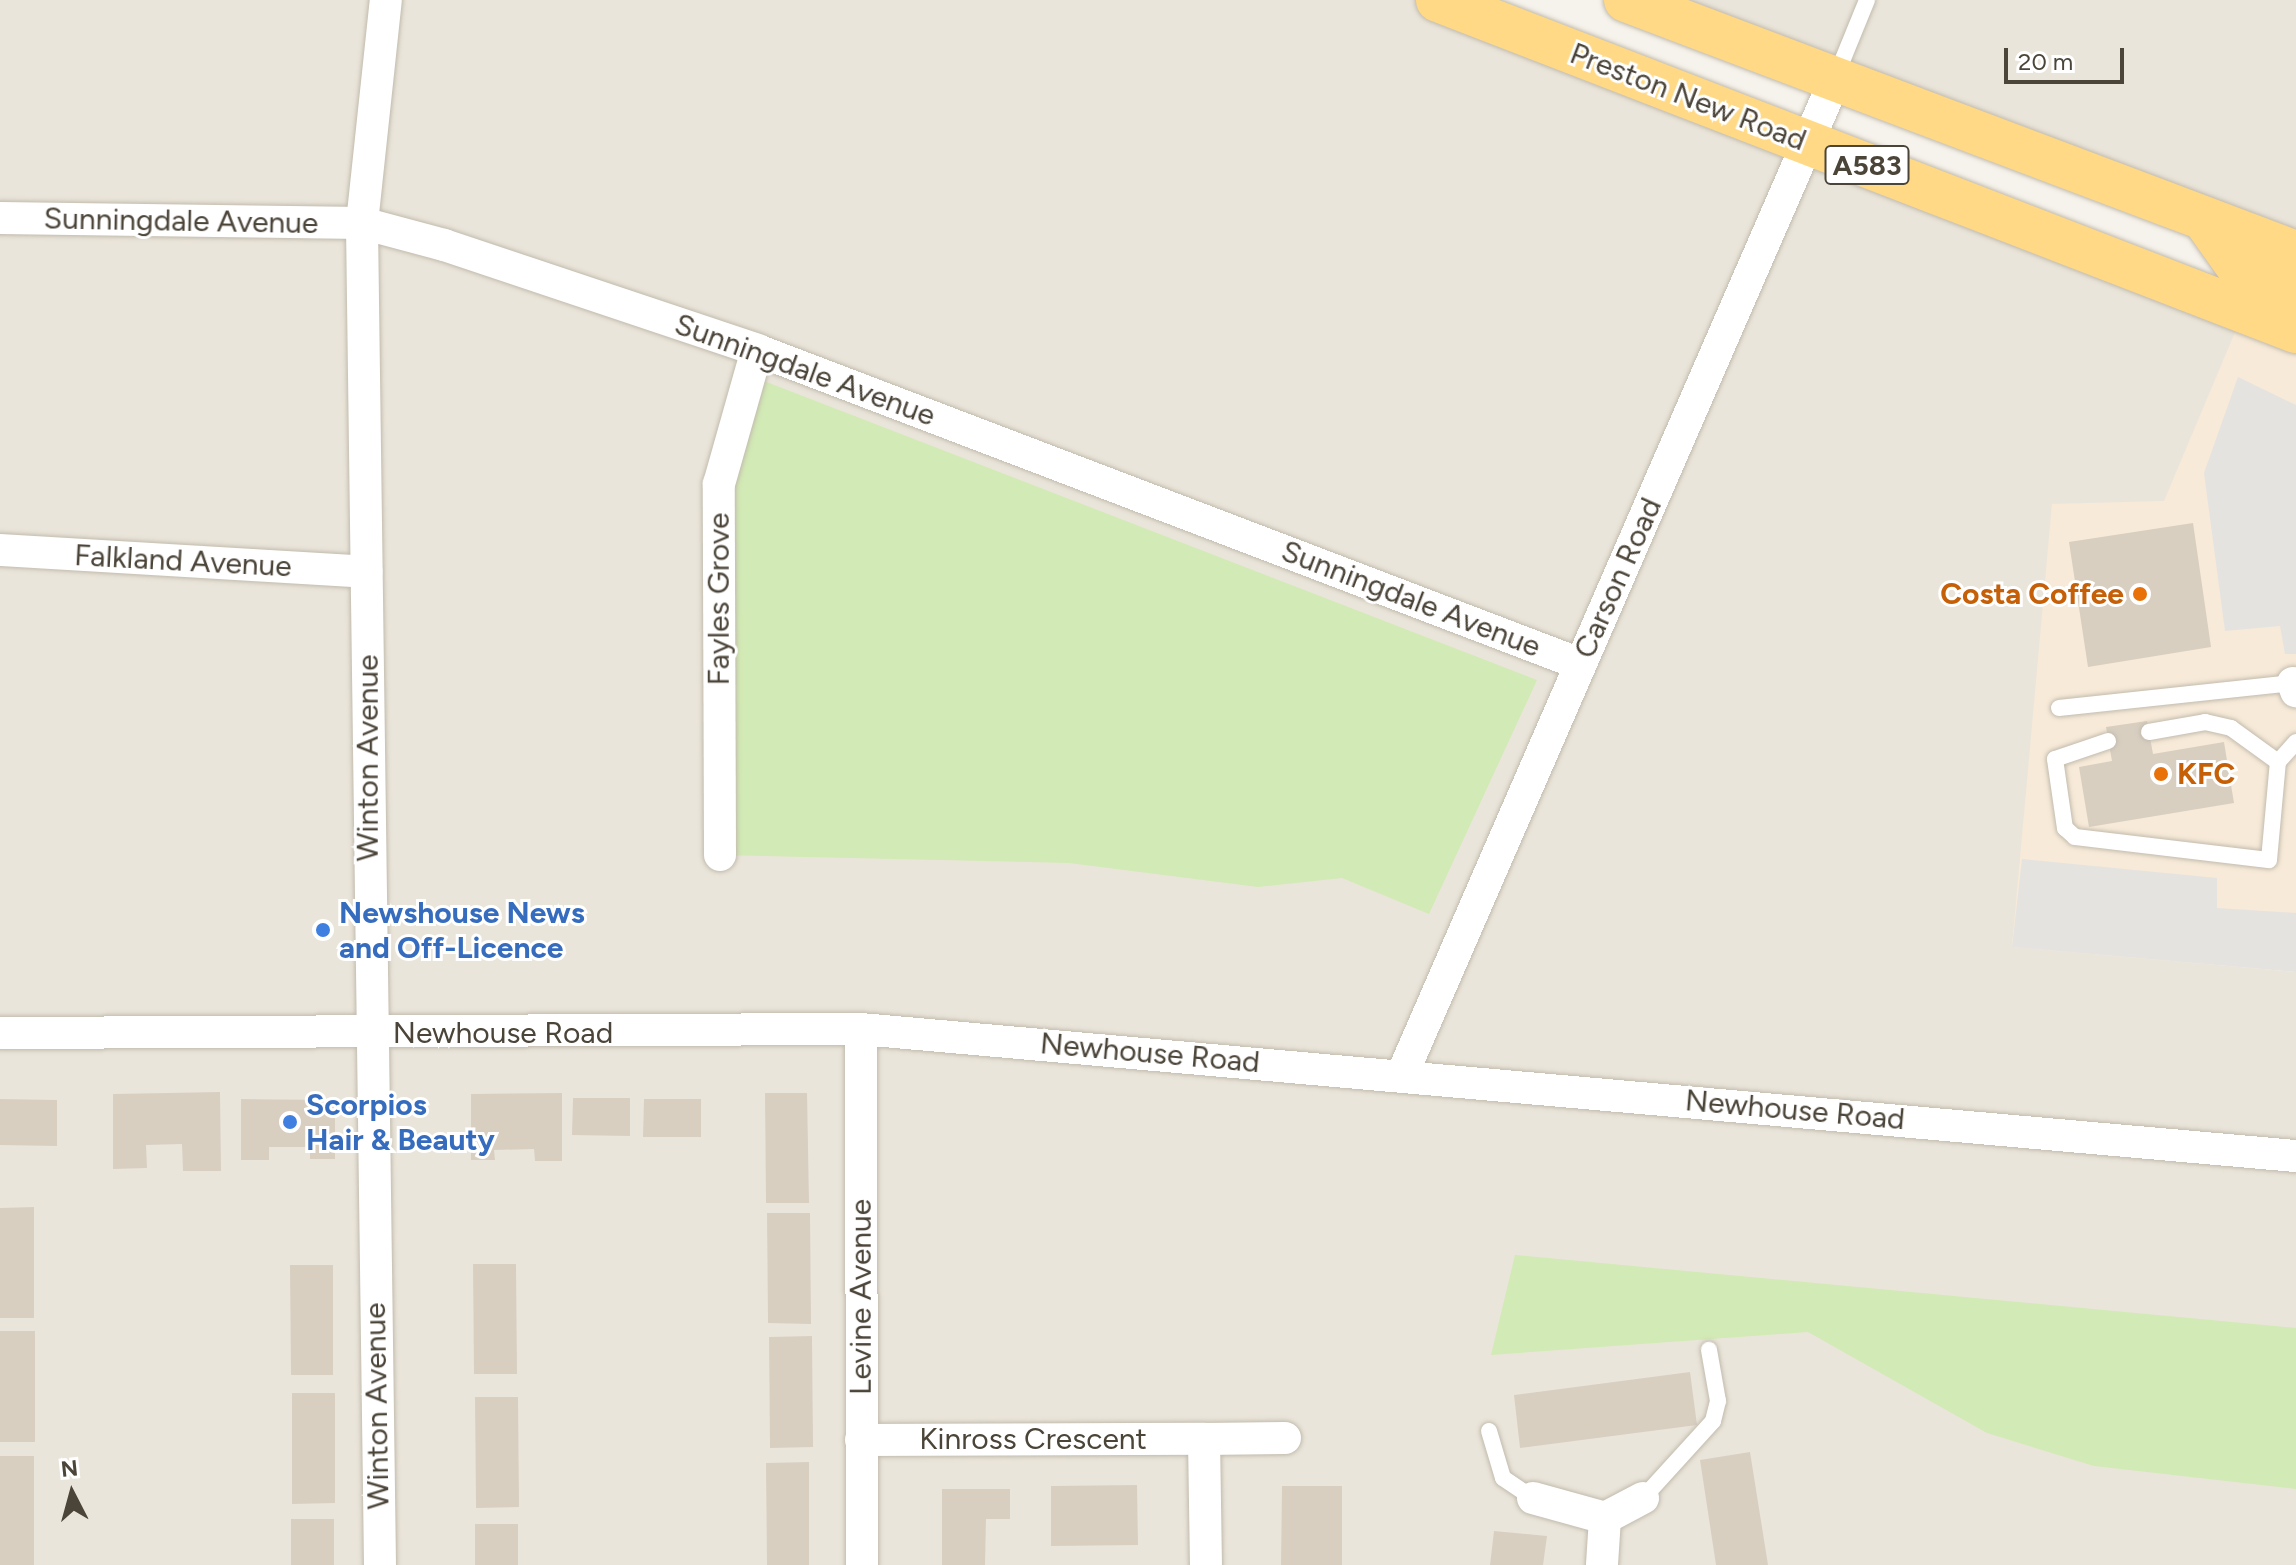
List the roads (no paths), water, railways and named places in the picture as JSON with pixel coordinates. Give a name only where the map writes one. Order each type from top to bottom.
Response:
[{"type":"highway","name":"Preston New Road","points":[[1438,0],[1807,143],[2085,244],[2296,331]]},
{"type":"highway","name":"A583","points":[[1626,0],[1834,82],[2296,253]]},
{"type":"highway","points":[[2205,220],[2242,272],[2296,292]]},
{"type":"street","name":"Winton Avenue","points":[[380,1565],[370,1033],[362,223],[386,0]]},
{"type":"street","name":"Carson Road","points":[[1402,1075],[1834,82]]},
{"type":"street","name":"Sunningdale Avenue","points":[[0,218],[362,223],[757,350],[1580,664]]},
{"type":"street","name":"Fayles Grove","points":[[720,855],[719,484],[757,350]]},
{"type":"street","name":"Falkland Avenue","points":[[0,550],[366,572]]},
{"type":"street","name":"Newhouse Road","points":[[0,1033],[861,1029],[2296,1156]]},
{"type":"street","name":"Levine Avenue","points":[[861,1029],[862,1565]]},
{"type":"street","name":"Kinross Crescent","points":[[861,1440],[1285,1438]]},
{"type":"street","points":[[1204,1439],[1206,1565]]},
{"type":"street","points":[[1533,1498],[1605,1518],[1643,1498]]},
{"type":"street","points":[[1602,1565],[1605,1518]]},
{"type":"lane","points":[[1834,82],[1867,0]]},
{"type":"lane","points":[[2059,708],[2294,687]]},
{"type":"lane","points":[[2149,732],[2205,722],[2231,728],[2278,762]]},
{"type":"lane","points":[[2108,741],[2055,759],[2065,828],[2075,837],[2269,860],[2278,762],[2296,742]]},
{"type":"lane","points":[[1643,1498],[1713,1421],[1718,1401],[1709,1350]]},
{"type":"lane","points":[[1489,1431],[1503,1478],[1533,1498]]},
{"type":"place","name":"Costa Coffee","points":[[2140,594]]},
{"type":"place","name":"KFC","points":[[2161,774]]},
{"type":"place","name":"Newshouse News and Off-Licence","points":[[323,930]]},
{"type":"place","name":"Scorpios Hair & Beauty","points":[[290,1122]]}]
